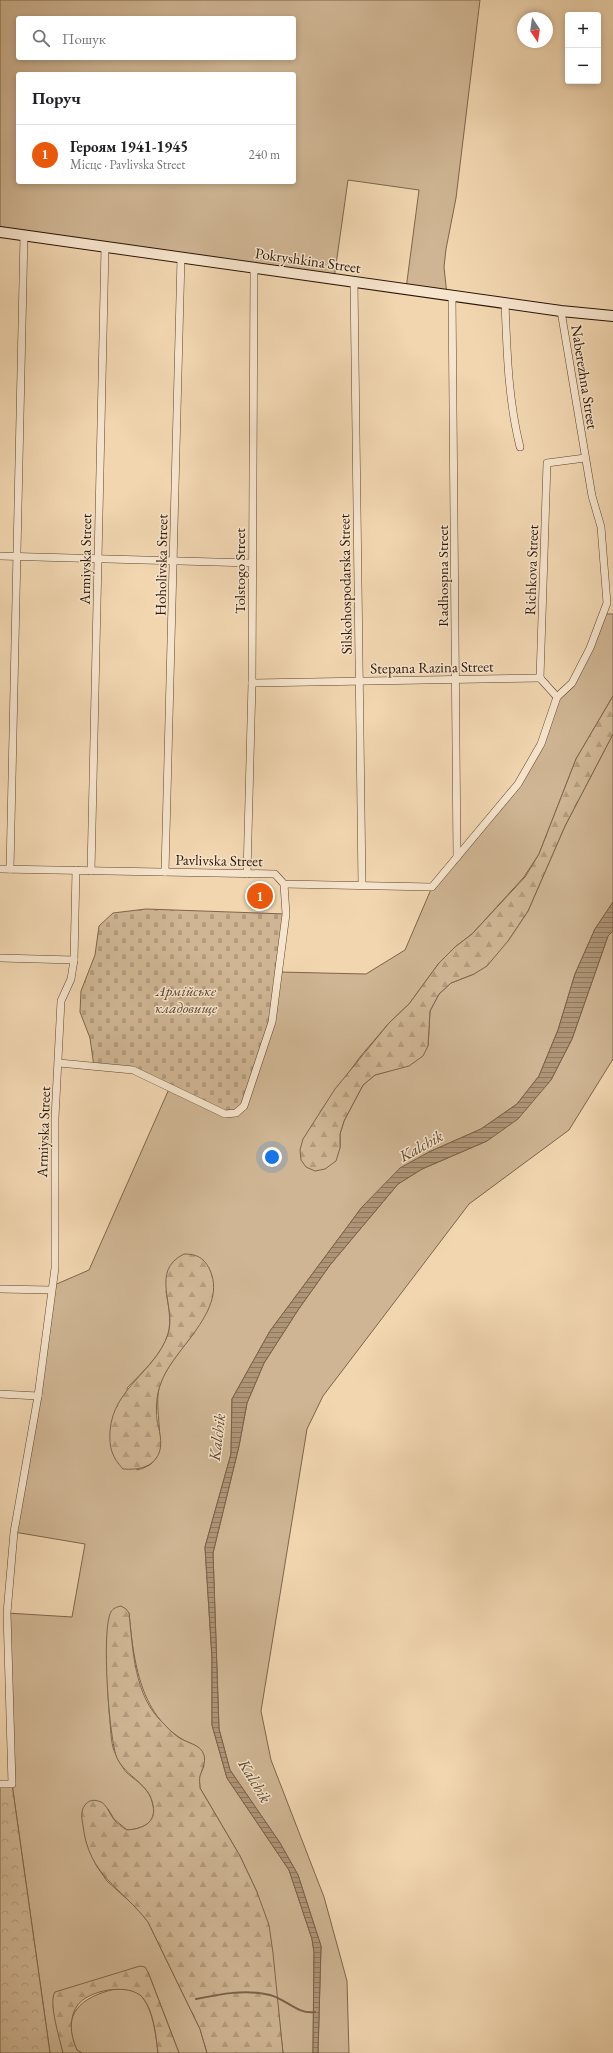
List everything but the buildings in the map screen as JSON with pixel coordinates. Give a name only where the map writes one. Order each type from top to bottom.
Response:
[{"type":"street","name":"Pokryshkina Street","points":[[0,232],[561,311],[613,316]]},
{"type":"street","points":[[10,869],[24,235]]},
{"type":"street","name":"Armiyska Street","points":[[91,871],[105,247]]},
{"type":"street","name":"Hoholivska Street","points":[[165,872],[181,258]]},
{"type":"street","name":"Tolstogo Street","points":[[247,874],[252,683],[254,268]]},
{"type":"street","name":"Silskohospodarska Street","points":[[354,282],[362,886]]},
{"type":"street","name":"Radhospna Street","points":[[452,296],[457,857]]},
{"type":"street","points":[[505,303],[509,387],[513,418],[520,446]]},
{"type":"street","name":"Naberezhna Street","points":[[457,857],[518,784],[541,744],[557,697],[572,683],[583,662],[599,627],[607,603],[601,527],[592,496],[561,311]]},
{"type":"street","name":"Richkova Street","points":[[540,678],[547,463],[585,458]]},
{"type":"street","points":[[0,556],[252,563]]},
{"type":"street","points":[[540,678],[557,697]]},
{"type":"street","name":"Stepana Razina Street","points":[[252,683],[540,678]]},
{"type":"street","points":[[59,1063],[133,1070],[225,1114],[236,1113],[244,1106],[272,1022],[286,914],[284,884],[432,886],[457,857]]},
{"type":"street","name":"Pavlivska Street","points":[[0,869],[275,874],[284,884]]},
{"type":"street","name":"Armiyska Street","points":[[0,1784],[12,1784],[7,1613],[14,1532],[38,1396],[55,1268],[54,1156],[61,1001],[71,980],[74,960],[76,870]]},
{"type":"street","points":[[0,958],[74,960]]},
{"type":"street","points":[[0,1289],[51,1290]]},
{"type":"street","points":[[0,1394],[38,1396]]},
{"type":"green space","points":[[0,0],[480,0],[456,198],[446,249],[444,267],[447,295],[406,289],[419,190],[348,180],[334,279],[0,232]]},
{"type":"green space","points":[[604,614],[613,614],[613,696],[576,759],[539,854],[524,877],[472,934],[455,947],[439,963],[409,1004],[389,1023],[360,1057],[320,1112],[340,1148],[340,1134],[344,1121],[363,1085],[375,1075],[389,1071],[428,1046],[430,1011],[439,994],[451,983],[474,974],[508,941],[528,911],[565,826],[613,734],[613,902],[595,929],[575,974],[558,1030],[539,1076],[517,1104],[481,1129],[429,1152],[362,1207],[270,1331],[232,1399],[231,1454],[205,1547],[212,1658],[212,1725],[227,1778],[289,1870],[312,1939],[314,1952],[313,2053],[283,2053],[277,2000],[257,1892],[240,1856],[200,1788],[199,1777],[204,1766],[198,1747],[179,1737],[164,1724],[152,1709],[144,1692],[134,1653],[129,1613],[108,1631],[107,1666],[109,1711],[113,1748],[127,1773],[147,1790],[152,1799],[154,1811],[153,1816],[147,1824],[138,1828],[127,1830],[114,1819],[108,1809],[82,1816],[88,1845],[96,1865],[107,1881],[138,1909],[148,1922],[200,2029],[207,2053],[179,2053],[148,1972],[53,2006],[63,2053],[50,2053],[12,1784],[7,1613],[72,1617],[85,1544],[14,1532],[52,1286],[89,1270],[169,1089],[279,972],[366,974],[405,950],[432,887],[518,784],[541,744],[557,697],[572,683]],"holes":[[[166,1291],[195,1332],[171,1364],[160,1384],[158,1394],[160,1438],[156,1457],[151,1464],[137,1470],[127,1388],[151,1363],[165,1342],[170,1323]]]},
{"type":"green space","points":[[613,696],[613,734],[565,826],[528,911],[508,941],[487,966],[474,974],[451,983],[439,994],[430,1011],[428,1046],[423,1056],[409,1066],[375,1075],[363,1085],[344,1121],[340,1134],[340,1148],[336,1161],[325,1169],[315,1171],[306,1167],[301,1160],[300,1150],[303,1139],[335,1089],[389,1023],[409,1004],[439,963],[455,947],[472,934],[525,877],[539,854],[576,759]]},
{"type":"green space","name":"Армійське кладовище","points":[[146,909],[286,914],[272,1022],[244,1106],[225,1114],[133,1070],[94,1067],[90,1038],[80,1012],[81,991],[95,955],[99,926],[113,913]]},
{"type":"green space","points":[[613,931],[613,1059],[569,1130],[469,1204],[323,1396],[307,1429],[261,1711],[271,1760],[324,1897],[347,1981],[349,2053],[318,2053],[321,1946],[298,1875],[280,1843],[230,1770],[219,1729],[213,1553],[239,1446],[247,1403],[264,1363],[298,1310],[330,1265],[398,1184],[422,1169],[487,1141],[551,1080],[572,1039],[608,936]]},
{"type":"green space","points":[[184,1254],[199,1257],[207,1264],[213,1284],[212,1299],[206,1314],[167,1370],[159,1388],[157,1397],[157,1420],[161,1441],[159,1453],[149,1465],[134,1469],[123,1469],[112,1452],[110,1442],[110,1431],[113,1416],[127,1391],[154,1359],[168,1334],[170,1324],[166,1280],[168,1270],[174,1261]]},
{"type":"green space","points":[[121,1606],[129,1613],[136,1671],[146,1699],[153,1711],[172,1732],[181,1739],[197,1746],[202,1751],[204,1755],[204,1766],[200,1777],[200,1788],[240,1856],[257,1892],[269,1925],[283,2053],[207,2053],[200,2029],[148,1922],[99,1869],[86,1843],[82,1812],[83,1807],[90,1801],[96,1800],[103,1803],[116,1822],[127,1830],[138,1828],[147,1824],[153,1816],[154,1811],[151,1797],[147,1791],[121,1765],[117,1758],[111,1730],[106,1660],[108,1622],[111,1612],[117,1607]]},
{"type":"green space","points":[[0,1784],[12,1784],[50,2053],[0,2053]]},
{"type":"green space","points":[[140,1966],[145,1967],[148,1972],[179,2053],[158,2053],[154,2024],[147,2004],[137,1993],[119,1989],[99,1992],[82,2000],[74,2011],[71,2028],[73,2040],[77,2050],[82,2053],[63,2053],[54,2012],[53,1997],[55,1992]]},
{"type":"green space","points":[[115,1989],[131,1990],[138,1993],[144,1999],[152,2017],[158,2053],[82,2053],[77,2050],[72,2037],[71,2026],[77,2009],[92,1997]]},
{"type":"shaded area","points":[[613,902],[613,931],[608,936],[572,1039],[551,1080],[518,1119],[487,1141],[422,1169],[398,1184],[330,1265],[298,1310],[264,1363],[247,1403],[239,1446],[213,1553],[219,1729],[230,1770],[280,1843],[298,1875],[321,1946],[318,2053],[313,2053],[314,1952],[312,1939],[289,1870],[227,1778],[212,1725],[212,1658],[205,1547],[231,1454],[232,1399],[270,1331],[362,1207],[400,1168],[429,1152],[481,1129],[517,1104],[539,1076],[558,1030],[575,974],[595,929]]},
{"type":"waterway","points":[[196,1999],[214,1995],[252,1992],[276,1997],[303,2011],[315,2012]]},
{"type":"place","name":"Героям 1941-1945","points":[[260,896]]},
{"type":"water label","name":"Kalchik","points":[[421,1146]]},
{"type":"water label","name":"Kalchik","points":[[217,1437]]},
{"type":"water label","name":"Kalchik","points":[[255,1781]]}]
